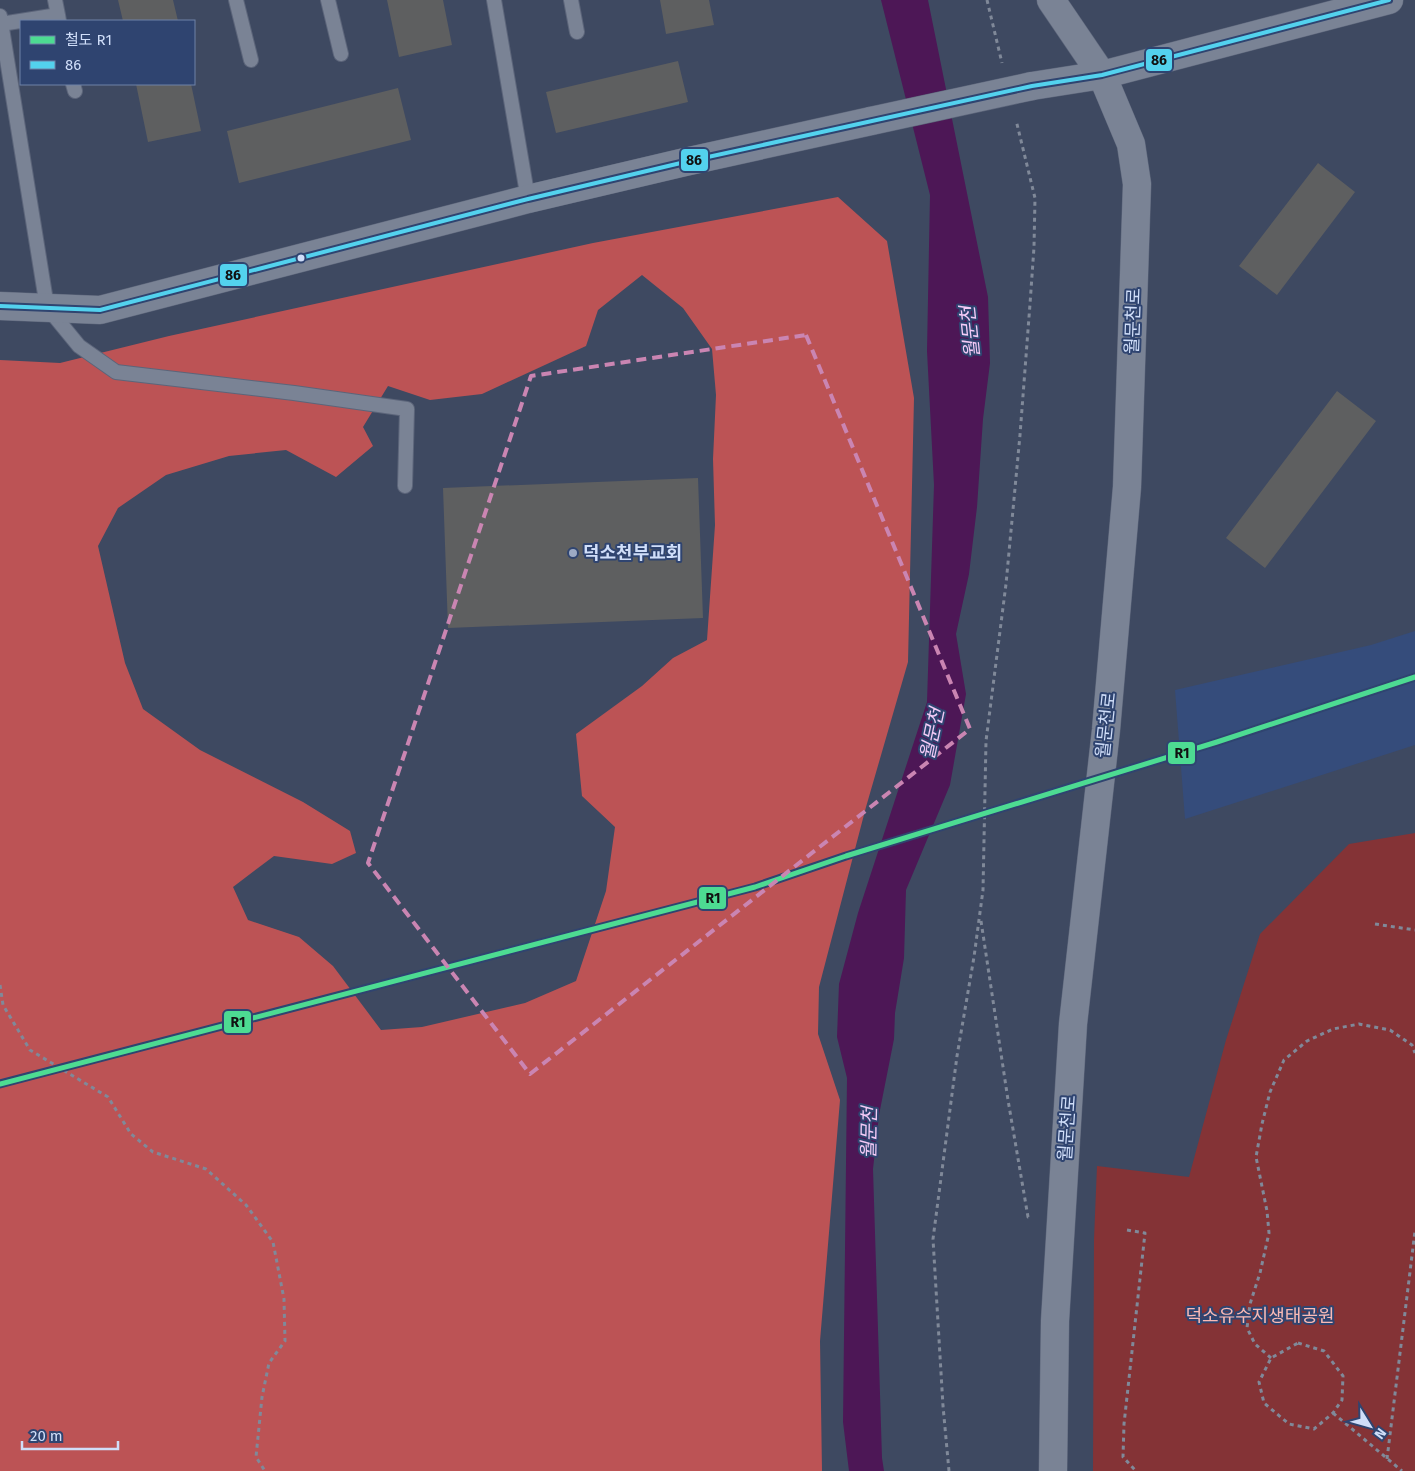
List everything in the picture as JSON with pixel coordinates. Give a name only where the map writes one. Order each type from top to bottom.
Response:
[{"type":"street","name":"월문천로","points":[[1051,0],[1102,75],[1131,144],[1137,184],[1128,488],[1106,730],[1073,1024],[1055,1321],[1053,1471]]},
{"type":"street","points":[[0,306],[100,310],[528,198],[1032,86],[1102,75],[1388,0]]},
{"type":"lane","points":[[56,0],[58,18],[1,20],[47,307],[79,346],[116,372],[294,393],[407,409],[405,486]]},
{"type":"lane","points":[[236,0],[251,60]]},
{"type":"lane","points":[[328,0],[341,54]]},
{"type":"lane","points":[[494,0],[528,198]]},
{"type":"lane","points":[[571,0],[577,32]]},
{"type":"path","points":[[987,0],[1003,64]]},
{"type":"path","points":[[949,1471],[943,1406],[933,1239],[983,890],[986,741],[1007,574],[1020,435],[1034,247],[1035,198],[1014,112]]},
{"type":"path","points":[[980,915],[1028,1217],[1034,1217]]},
{"type":"path","points":[[1375,924],[1415,930]]},
{"type":"path","points":[[0,985],[3,1005],[30,1050],[108,1097],[131,1134],[153,1152],[206,1169],[246,1205],[273,1242],[284,1299],[285,1341],[269,1363],[262,1397],[256,1457],[265,1471]]},
{"type":"path","points":[[1271,1358],[1255,1344],[1247,1328],[1250,1304],[1260,1273],[1269,1232],[1267,1211],[1256,1157],[1270,1092],[1284,1060],[1307,1041],[1333,1029],[1359,1024],[1390,1030],[1412,1045],[1415,1053]]},
{"type":"path","points":[[1127,1230],[1145,1233],[1124,1424],[1123,1449],[1123,1457],[1136,1471]]},
{"type":"path","points":[[1387,1459],[1415,1231]]},
{"type":"path","points":[[1298,1343],[1324,1351],[1343,1376],[1342,1400],[1333,1413],[1314,1429],[1289,1424],[1264,1403],[1259,1382],[1271,1358],[1298,1343]]},
{"type":"path","points":[[1333,1413],[1402,1471]]},
{"type":"highlighted area","points":[[806,335],[970,729],[530,1074],[368,863],[531,376]]},
{"type":"shaded area","points":[[838,197],[887,241],[914,398],[908,662],[866,807],[819,987],[818,1034],[840,1100],[820,1341],[822,1471],[0,1471],[0,360],[60,363],[169,336],[593,243]],"holes":[[[642,275],[683,308],[712,349],[716,395],[713,459],[715,525],[707,640],[673,658],[642,686],[576,734],[582,796],[615,827],[606,891],[576,981],[525,1003],[422,1027],[381,1030],[333,966],[299,937],[248,920],[233,887],[274,856],[332,864],[356,853],[350,831],[303,802],[200,750],[143,709],[125,663],[98,546],[118,508],[166,475],[229,456],[286,450],[336,477],[373,446],[363,427],[388,386],[430,400],[482,394],[586,346],[598,310]]]},
{"type":"shaded area","points":[[1415,631],[1415,745],[1185,819],[1175,690],[1371,645]]},
{"type":"green space","name":"덕소유수지생태공원","points":[[1415,833],[1415,1471],[1093,1471],[1094,1239],[1097,1166],[1189,1177],[1226,1040],[1260,934],[1349,844]]},
{"type":"water","name":"월문천","points":[[881,0],[928,0],[988,297],[990,363],[969,574],[956,634],[966,694],[950,785],[906,890],[904,958],[895,1013],[894,1039],[879,1115],[873,1169],[882,1458],[884,1471],[849,1471],[843,1422],[847,1078],[837,1037],[839,984],[858,913],[927,702],[934,485],[927,351],[930,195]]},
{"type":"building","points":[[118,0],[173,0],[178,20],[123,20]]},
{"type":"building","points":[[387,0],[443,0],[452,45],[399,57]]},
{"type":"building","points":[[660,0],[709,0],[714,25],[666,34]]},
{"type":"building","points":[[678,61],[688,102],[556,133],[546,92]]},
{"type":"building","points":[[136,85],[191,85],[201,131],[148,142]]},
{"type":"building","points":[[398,88],[411,140],[239,183],[227,131]]},
{"type":"building","points":[[1318,163],[1355,192],[1277,295],[1239,266]]},
{"type":"building","points":[[1337,391],[1376,421],[1265,568],[1226,538]]},
{"type":"building","name":"덕소천부교회","points":[[698,478],[703,618],[448,628],[443,488]]},
{"type":"rail line","name":"R1","points":[[0,1084],[755,887],[846,856],[1217,742],[1415,677]]},
{"type":"transit line","name":"86","points":[[0,306],[100,310],[528,199],[685,162],[1032,86],[1102,75],[1389,0]]},
{"type":"place","name":"덕소천부교회","points":[[573,553]]}]
